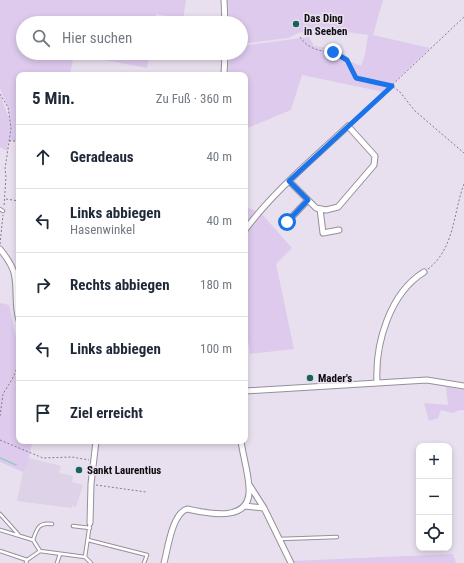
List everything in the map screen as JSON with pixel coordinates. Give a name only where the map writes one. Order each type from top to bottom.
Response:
[{"type":"street","points":[[224,0],[225,16]]},
{"type":"street","points":[[224,72],[225,60]]},
{"type":"street","points":[[248,226],[259,211],[289,181],[348,126],[375,156],[374,165],[338,207],[326,210],[316,208],[289,181]]},
{"type":"street","points":[[287,222],[308,200]]},
{"type":"street","points":[[320,209],[323,233],[339,230]]},
{"type":"street","points":[[0,249],[16,273]]},
{"type":"street","points":[[377,382],[376,366],[380,343],[386,323],[404,289],[413,279],[424,272]]},
{"type":"street","points":[[16,292],[16,312]]},
{"type":"street","points":[[248,391],[427,380],[464,386]]},
{"type":"street","points":[[90,525],[91,484],[96,444]]},
{"type":"street","points":[[164,563],[175,521],[184,510],[187,509],[221,514],[235,512],[245,506],[249,497],[249,485],[242,444]]},
{"type":"street","points":[[249,485],[264,508],[291,563]]},
{"type":"street","points":[[245,506],[264,508]]},
{"type":"lane","points":[[0,514],[19,535]]},
{"type":"lane","points":[[33,540],[39,525],[43,523],[52,524]]},
{"type":"lane","points":[[73,526],[90,525],[85,557]]},
{"type":"lane","points":[[0,530],[33,540],[40,551]]},
{"type":"lane","points":[[279,539],[337,537]]},
{"type":"lane","points":[[88,540],[147,555],[144,563]]},
{"type":"lane","points":[[0,551],[27,561],[40,551],[85,557],[91,563]]},
{"type":"lane","points":[[57,563],[60,554]]},
{"type":"path","points":[[348,126],[464,17]]},
{"type":"path","points":[[300,37],[310,48],[319,51],[333,52],[347,60],[356,78],[392,86],[400,92],[423,119],[464,153]]},
{"type":"path","points":[[0,94],[8,107],[11,128],[8,141],[0,249]]},
{"type":"path","points":[[8,141],[16,140]]},
{"type":"path","points":[[424,272],[441,256],[448,242],[464,184]]},
{"type":"path","points":[[4,199],[16,201]]},
{"type":"path","points":[[0,416],[3,394],[16,370]]},
{"type":"path","points":[[0,440],[44,458],[72,456],[94,461]]},
{"type":"path","points":[[91,484],[146,492]]},
{"type":"shaded area","points":[[0,0],[186,0],[183,16],[167,16],[156,14],[156,16],[16,16],[16,60],[73,60],[71,72],[16,72],[16,141],[8,141],[7,151],[0,147],[0,94],[10,121],[8,107],[0,89]]},
{"type":"shaded area","points":[[228,0],[383,0],[373,35],[430,48],[384,92],[302,75],[291,110],[248,128],[248,72],[228,72],[229,60],[248,60],[248,45],[309,37],[314,46],[341,50],[351,62],[361,66],[365,55],[368,35],[324,29],[298,33],[288,38],[248,43],[248,16],[229,16]]},
{"type":"shaded area","points":[[105,60],[149,60],[147,68]]},
{"type":"shaded area","points":[[248,208],[257,211],[248,223]]},
{"type":"shaded area","points":[[260,212],[292,248],[276,264],[294,349],[250,354],[248,340],[248,230]]},
{"type":"shaded area","points":[[0,303],[9,305],[16,338],[16,370],[14,376],[16,376],[16,444],[32,444],[28,461],[23,472],[0,462]]},
{"type":"shaded area","points":[[446,387],[464,390],[464,410],[452,413],[441,410],[438,418],[429,421],[424,403],[448,405]]},
{"type":"shaded area","points":[[29,458],[61,466],[59,473],[73,476],[72,482],[83,485],[76,507],[72,506],[72,508],[17,501],[23,472]]},
{"type":"shaded area","points":[[453,554],[456,563],[292,563],[291,561]]},
{"type":"waterway","points":[[0,458],[16,465]]},
{"type":"place","name":"Das Ding in Seeben","points":[[296,24]]},
{"type":"place","name":"Mader's","points":[[310,378]]},
{"type":"place","name":"Sankt Laurentius","points":[[79,470]]},
{"type":"route","points":[[287,222],[308,200],[289,181],[392,86],[356,78],[347,60],[333,52]]}]
